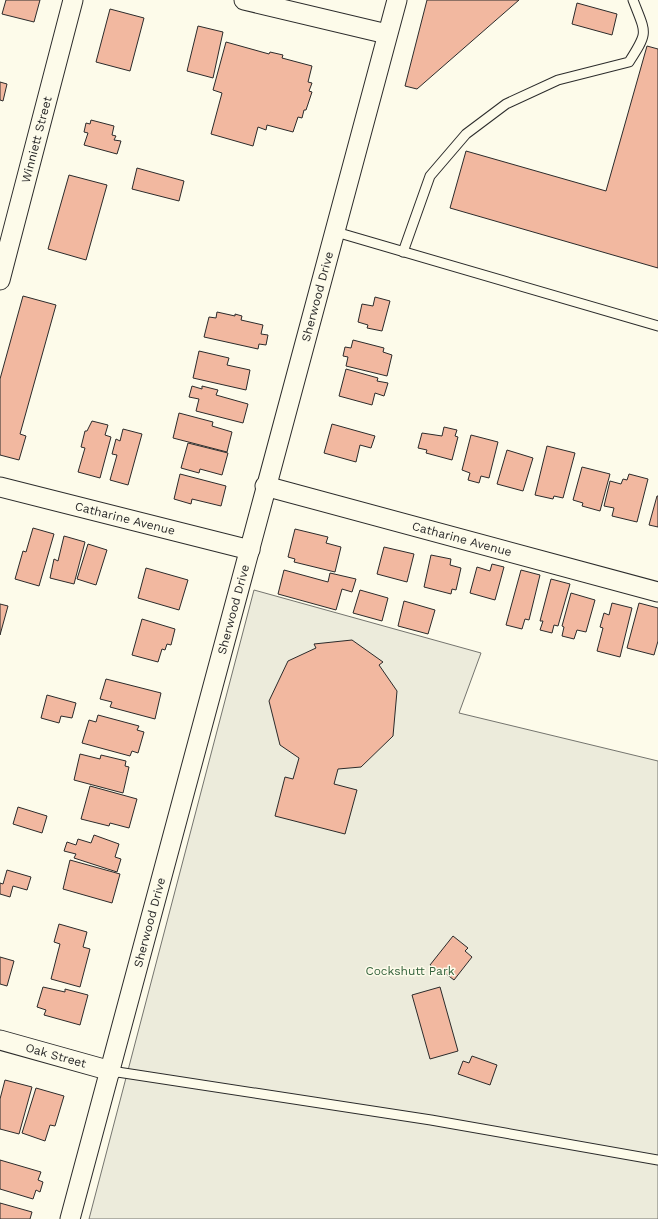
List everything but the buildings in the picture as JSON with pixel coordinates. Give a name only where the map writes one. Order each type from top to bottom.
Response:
[{"type":"street","name":"Winniett Street","points":[[0,280],[73,0]]},
{"type":"street","points":[[244,0],[387,34]]},
{"type":"street","name":"Sherwood Drive","points":[[70,1219],[250,550],[265,486],[336,232],[397,0]]},
{"type":"street","name":"Catharine Avenue","points":[[265,486],[658,592]]},
{"type":"street","name":"Catharine Avenue","points":[[0,487],[250,550]]},
{"type":"street","name":"Oak Street","points":[[0,1040],[111,1071]]},
{"type":"lane","points":[[403,252],[430,176],[466,134],[506,104],[558,80],[628,62],[641,42],[645,32],[633,0]]},
{"type":"lane","points":[[336,232],[658,326]]},
{"type":"lane","points":[[111,1071],[431,1120],[658,1160]]},
{"type":"green space","name":"Cockshutt Park","points":[[254,590],[481,653],[459,713],[658,761],[658,1219],[89,1219]]}]
